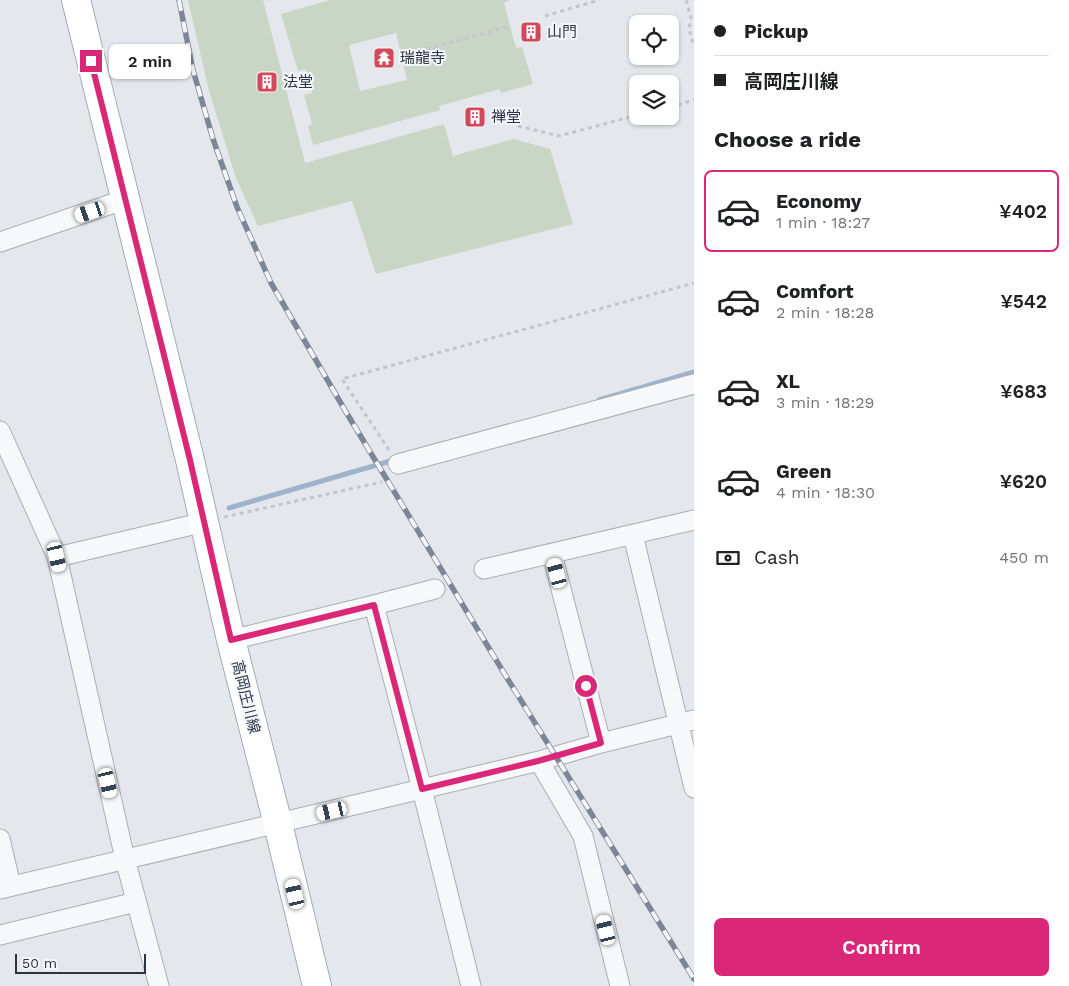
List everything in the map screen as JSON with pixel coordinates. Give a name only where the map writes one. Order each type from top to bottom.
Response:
[{"type":"main road","name":"高岡庄川線","points":[[76,0],[126,199],[231,640],[278,824],[310,985]]},
{"type":"street","points":[[0,242],[126,199]]},
{"type":"street","points":[[398,464],[694,385]]},
{"type":"street","points":[[0,431],[57,557],[125,859],[159,986]]},
{"type":"street","points":[[484,569],[694,520]]},
{"type":"street","points":[[57,557],[204,522]]},
{"type":"street","points":[[633,535],[686,721],[694,788]]},
{"type":"street","points":[[552,554],[601,743]]},
{"type":"street","points":[[231,640],[435,589]]},
{"type":"street","points":[[374,605],[471,986]]},
{"type":"street","points":[[0,839],[6,887],[538,761],[686,721]]},
{"type":"street","points":[[538,761],[583,836],[620,986]]},
{"type":"street","points":[[0,935],[136,902]]},
{"type":"path","points":[[544,16],[599,0]]},
{"type":"path","points":[[686,0],[691,17],[689,29],[694,47]]},
{"type":"path","points":[[403,56],[510,26]]},
{"type":"path","points":[[679,104],[694,100]]},
{"type":"path","points":[[518,126],[559,136],[629,117]]},
{"type":"path","points":[[398,464],[342,379],[694,283]]},
{"type":"path","points":[[204,522],[382,482]]},
{"type":"green space","points":[[188,0],[263,0],[305,163],[444,124],[453,156],[514,139],[550,149],[573,224],[376,274],[352,201],[258,226],[236,178],[209,91]]},
{"type":"green space","points":[[330,0],[510,0],[504,3],[516,48],[522,47],[533,84],[501,93],[500,89],[439,106],[440,110],[313,145],[308,126],[312,124],[304,95],[312,93],[306,69],[298,71],[281,14]],"holes":[[[396,33],[407,80],[360,91],[349,45]]]},
{"type":"waterway","points":[[599,400],[694,372]]},
{"type":"waterway","points":[[229,508],[394,460]]},
{"type":"railway","points":[[179,0],[193,70],[213,139],[237,207],[271,283],[346,412],[507,678],[694,979]]},
{"type":"place","name":"山門","points":[[531,32]]},
{"type":"place","name":"瑞龍寺","points":[[384,58]]},
{"type":"place","name":"法堂","points":[[267,82]]},
{"type":"place","name":"禅堂","points":[[475,117]]},
{"type":"route","points":[[91,61],[190,460],[231,640],[374,605],[422,789],[538,761],[601,743],[586,686]]}]
